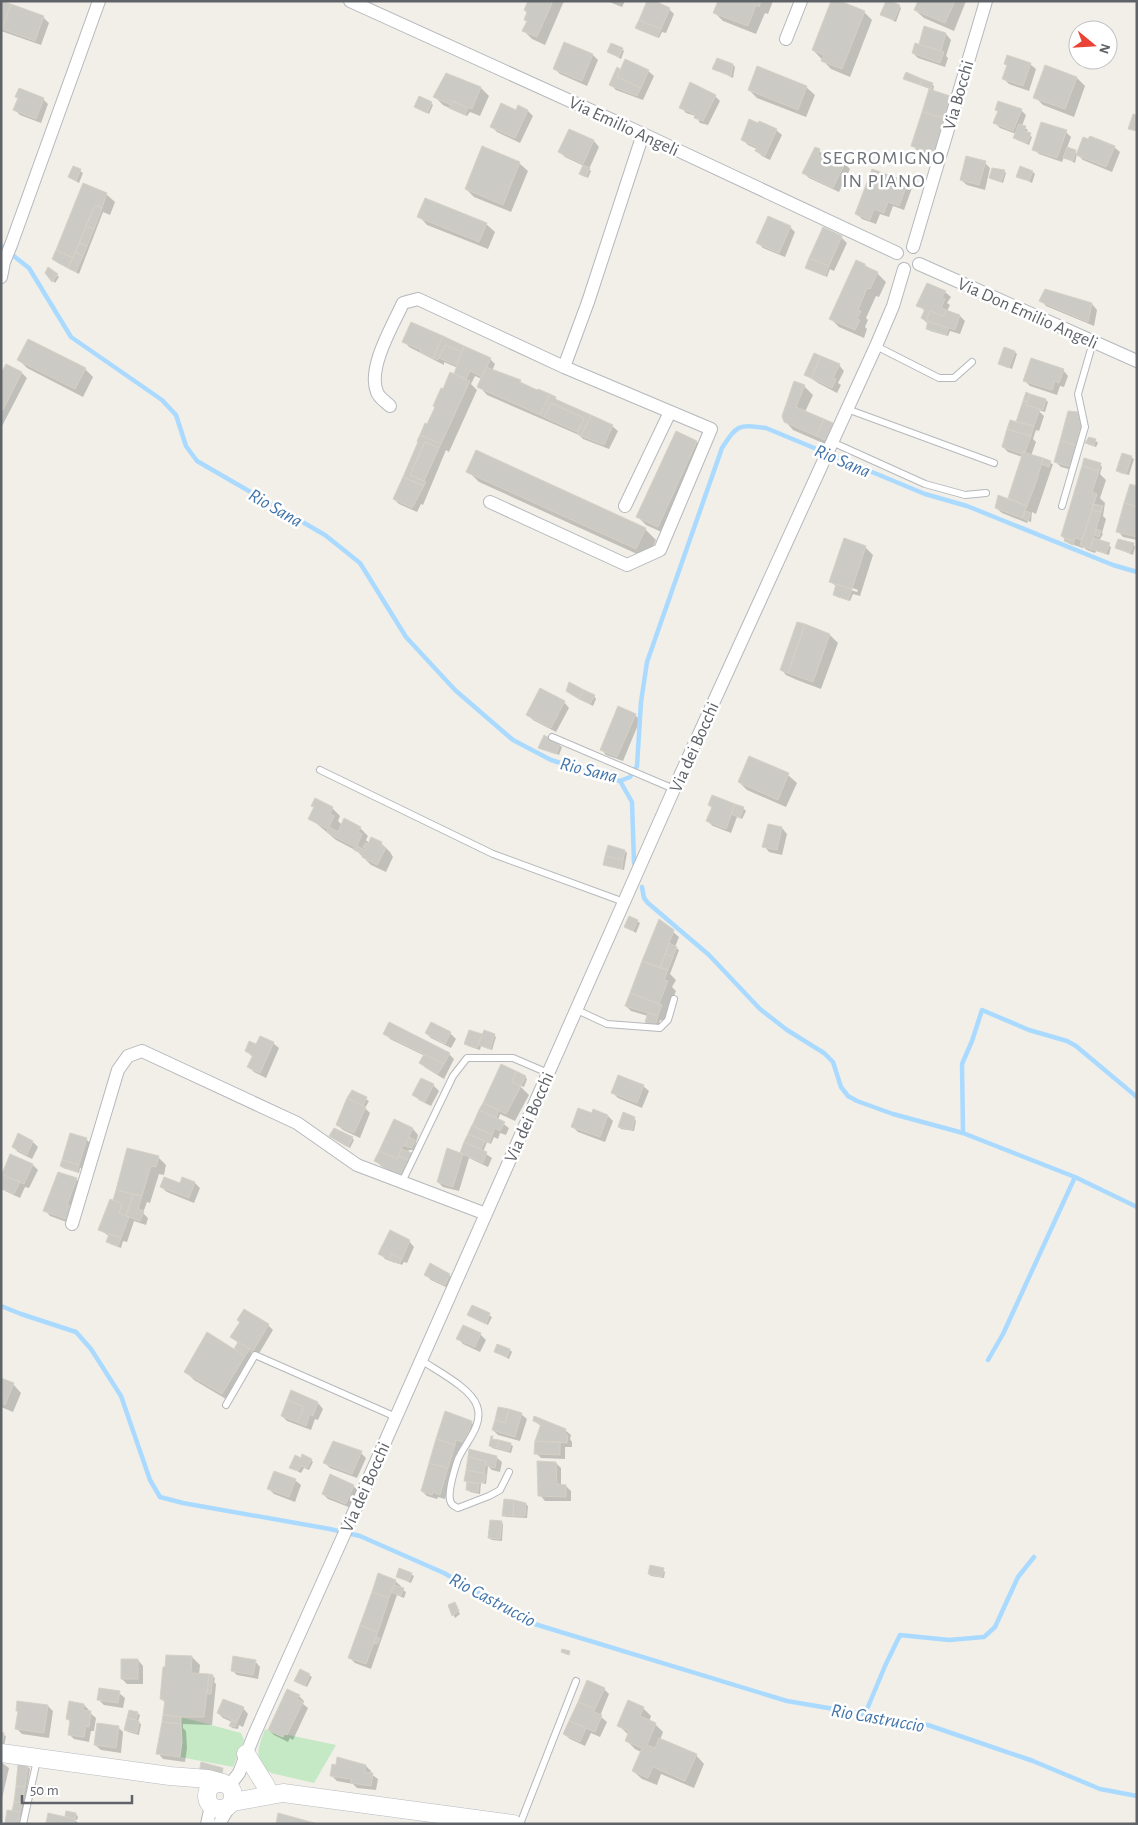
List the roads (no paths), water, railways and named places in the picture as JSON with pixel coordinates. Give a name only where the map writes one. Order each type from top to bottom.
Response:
[{"type":"street","points":[[1,277],[4,262],[12,245],[99,1]]},
{"type":"street","name":"Via Emilio Angeli","points":[[350,1],[643,134],[897,253]]},
{"type":"street","points":[[786,39],[800,1]]},
{"type":"street","name":"Via Bocchi","points":[[913,247],[986,1]]},
{"type":"street","points":[[564,367],[588,302],[643,134]]},
{"type":"street","points":[[902,247],[913,247],[917,249],[921,256],[919,264],[912,270],[904,269],[898,264],[897,253],[902,247]]},
{"type":"street","name":"Via Don Emilio Angeli","points":[[919,264],[1137,362]]},
{"type":"street","points":[[831,444],[893,306],[904,269]]},
{"type":"street","points":[[390,406],[377,394],[374,382],[377,363],[403,303],[418,299],[564,367],[711,429],[660,550],[627,565],[490,502]]},
{"type":"street","points":[[625,506],[670,412]]},
{"type":"street","name":"Via dei Bocchi","points":[[218,1824],[246,1754],[674,789],[831,444]]},
{"type":"street","points":[[72,1224],[118,1070],[128,1056],[142,1051],[297,1123],[357,1165],[486,1214]]},
{"type":"street","points":[[1,1753],[170,1776],[208,1779],[229,1794],[283,1793],[513,1824]]},
{"type":"street","points":[[246,1754],[266,1786]]},
{"type":"street","points":[[170,1776],[189,1786],[218,1810],[229,1794],[266,1786],[283,1793]]},
{"type":"street","points":[[208,1824],[209,1802],[207,1794],[212,1786],[218,1783],[229,1794]]},
{"type":"lane","points":[[1062,506],[1086,427],[1078,394],[1093,342]]},
{"type":"lane","points":[[876,346],[939,378],[954,378],[972,362]]},
{"type":"lane","points":[[848,409],[994,463]]},
{"type":"lane","points":[[831,444],[925,484],[965,495],[986,493]]},
{"type":"lane","points":[[552,737],[674,789]]},
{"type":"lane","points":[[320,770],[493,854],[624,902]]},
{"type":"lane","points":[[576,1010],[607,1024],[660,1028],[668,1020],[674,999]]},
{"type":"lane","points":[[402,1182],[453,1076],[467,1058],[513,1058],[548,1074]]},
{"type":"lane","points":[[226,1405],[254,1356],[396,1417]]},
{"type":"lane","points":[[421,1360],[468,1392],[477,1406],[478,1417],[467,1445],[459,1457],[454,1473],[450,1495],[452,1505],[458,1508],[500,1490],[509,1472]]},
{"type":"lane","points":[[520,1824],[576,1681]]},
{"type":"lane","points":[[23,1824],[38,1758]]},
{"type":"waterway","name":"Rio Sana","points":[[1,246],[29,268],[71,337],[162,400],[176,415],[186,446],[197,461],[325,535],[360,563],[406,637],[455,690],[513,740],[551,760],[620,781],[630,777],[637,766],[641,702],[647,662],[722,448],[731,435],[739,428],[749,426],[766,428],[925,494],[967,506],[1113,565],[1137,572]]},
{"type":"waterway","points":[[620,781],[632,802],[634,863]]},
{"type":"waterway","points":[[642,887],[644,898],[648,903],[709,955],[760,1009],[787,1030],[824,1053],[833,1062],[841,1087],[848,1096],[893,1114],[963,1133],[1075,1177],[1137,1207]]},
{"type":"waterway","points":[[963,1133],[962,1064],[982,1010],[1029,1030],[1067,1041],[1076,1046],[1137,1097]]},
{"type":"waterway","points":[[988,1360],[1003,1334],[1075,1177]]},
{"type":"waterway","name":"Rio Castruccio","points":[[1,1306],[76,1332],[91,1349],[121,1396],[150,1480],[160,1497],[360,1536],[444,1573],[528,1622],[787,1701],[928,1725],[1033,1761],[1100,1789],[1137,1796]]},
{"type":"waterway","points":[[865,1714],[900,1635],[949,1640],[984,1637],[995,1627],[1018,1577],[1034,1557]]},
{"type":"district","name":"SEGROMIGNO IN PIANO","points":[[884,168]]}]
